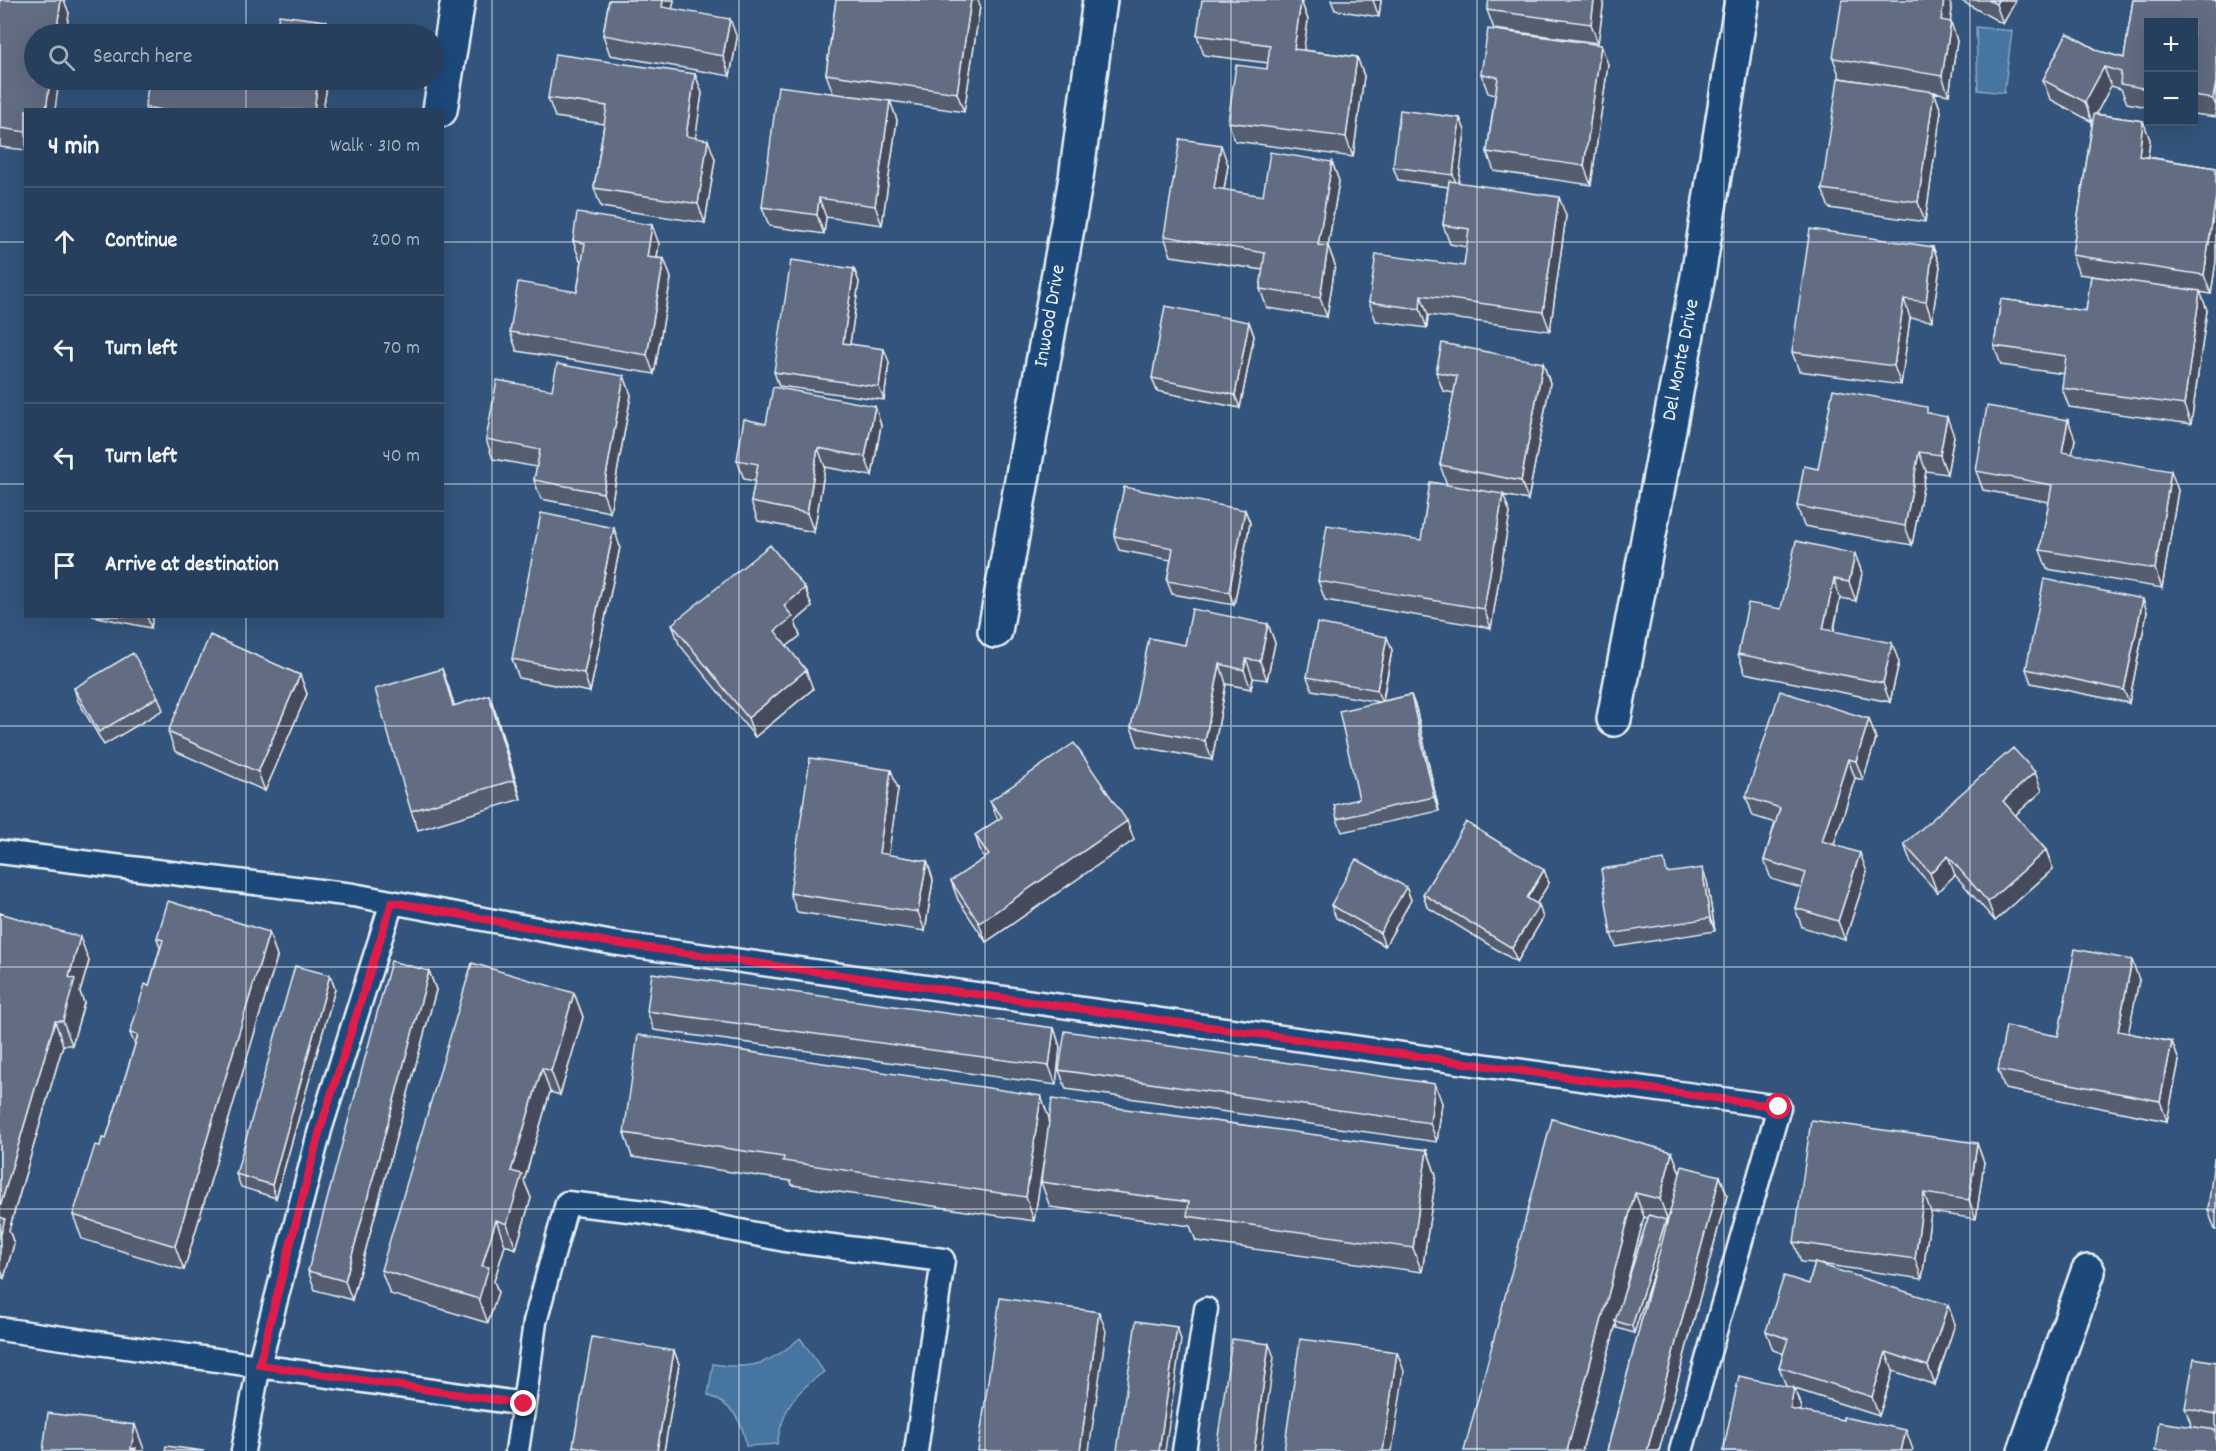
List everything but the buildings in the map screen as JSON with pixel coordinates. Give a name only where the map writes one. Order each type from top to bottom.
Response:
[{"type":"street","points":[[444,86],[458,0]]},
{"type":"street","name":"Inwood Drive","points":[[994,631],[1076,178],[1100,0]]},
{"type":"street","name":"Del Monte Drive","points":[[1614,719],[1698,276],[1742,0]]},
{"type":"street","points":[[440,108],[443,90]]},
{"type":"street","points":[[2025,1451],[2088,1272]]},
{"type":"lane","points":[[0,852],[341,893],[613,943],[1779,1107],[1681,1451]]},
{"type":"lane","points":[[243,1451],[259,1365],[320,1130],[392,902]]},
{"type":"lane","points":[[517,1451],[535,1322],[567,1203],[646,1212],[785,1240],[943,1260],[916,1451]]},
{"type":"lane","points":[[1184,1451],[1206,1309]]},
{"type":"lane","points":[[0,1329],[524,1404]]},
{"type":"water","points":[[1976,27],[2012,31],[2004,93],[1978,90]]},
{"type":"water","points":[[800,1338],[824,1372],[805,1387],[792,1402],[783,1421],[777,1444],[746,1446],[742,1428],[735,1414],[724,1404],[708,1395],[713,1364],[738,1366],[760,1363],[780,1354]]},
{"type":"route","points":[[524,1404],[259,1365],[320,1130],[392,902],[613,943],[1779,1107]]}]
